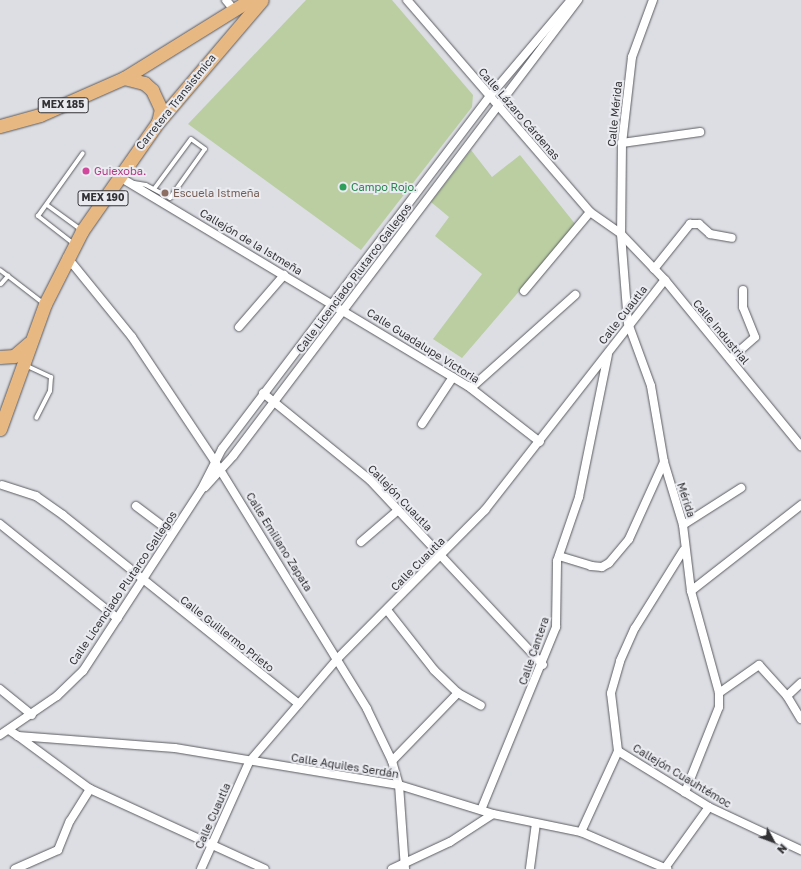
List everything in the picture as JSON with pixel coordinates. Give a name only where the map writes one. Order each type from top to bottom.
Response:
[{"type":"main road","points":[[124,78],[230,5],[250,0]]},
{"type":"main road","name":"Carretera Transistmica","points":[[0,428],[45,304],[67,257],[82,231],[118,176],[158,122],[262,0]]},
{"type":"main road","points":[[124,78],[144,83],[152,90],[161,110],[158,122]]},
{"type":"main road","name":"MEX 185","points":[[0,126],[40,115],[124,78]]},
{"type":"main road","points":[[0,357],[14,356],[30,343]]},
{"type":"street","name":"Calle Lázaro Cárdenas","points":[[407,0],[489,97],[590,212],[621,234]]},
{"type":"street","name":"Calle Licenciado Plutarco Gallegos","points":[[0,735],[32,715],[83,671],[201,490],[214,460],[382,234],[489,97],[572,0]]},
{"type":"street","name":"Calle Licenciado Plutarco Gallegos","points":[[201,490],[221,471],[275,402],[342,310],[578,0]]},
{"type":"street","name":"Calle Mérida","points":[[621,234],[622,143],[632,57],[653,0]]},
{"type":"street","points":[[622,143],[700,132]]},
{"type":"street","name":"Callejón de la Istmeña","points":[[118,176],[330,302]]},
{"type":"street","points":[[524,291],[590,212]]},
{"type":"street","points":[[654,269],[693,222],[710,234],[732,238]]},
{"type":"street","points":[[382,234],[393,243]]},
{"type":"street","name":"Calle Industrial","points":[[621,234],[665,280],[801,446]]},
{"type":"street","name":"Mérida","points":[[621,234],[628,323],[651,386],[664,462],[682,525],[683,551],[691,591],[719,694],[719,707],[685,792]]},
{"type":"street","name":"Calle Emiliano Zapata","points":[[67,257],[132,337],[214,460],[338,658],[392,761],[399,785],[405,867]]},
{"type":"street","points":[[239,327],[284,275]]},
{"type":"street","name":"Calle Cuautla","points":[[201,869],[210,846],[249,762],[338,658],[441,557],[485,510],[540,442],[609,352],[628,323],[665,280]]},
{"type":"street","points":[[730,359],[755,337],[743,307],[743,290]]},
{"type":"street","points":[[471,388],[574,295]]},
{"type":"street","name":"Calle Guadalupe Victoria","points":[[330,302],[471,388],[540,442]]},
{"type":"street","name":"Calle Cantera","points":[[481,810],[543,665],[558,615],[555,574],[559,556],[580,497],[609,352]]},
{"type":"street","points":[[422,424],[453,377]]},
{"type":"street","name":"Callejón Cuautla","points":[[263,393],[370,480],[397,511],[543,665]]},
{"type":"street","points":[[559,556],[591,566],[605,567],[629,539],[664,462]]},
{"type":"street","name":"Calle Guillermo Prieto","points":[[2,485],[36,496],[64,516],[142,582],[299,704]]},
{"type":"street","points":[[682,525],[741,488]]},
{"type":"street","points":[[691,591],[801,505]]},
{"type":"street","points":[[136,506],[172,533]]},
{"type":"street","points":[[361,542],[397,511]]},
{"type":"street","points":[[0,524],[118,619]]},
{"type":"street","name":"Callejón Cuauhtémoc","points":[[581,832],[618,751],[612,709],[614,678],[635,628],[683,551]]},
{"type":"street","points":[[387,610],[434,670],[458,694],[481,706]]},
{"type":"street","points":[[719,694],[759,665],[787,696],[801,719]]},
{"type":"street","points":[[787,696],[801,683]]},
{"type":"street","points":[[0,689],[32,715]]},
{"type":"street","points":[[392,761],[458,694]]},
{"type":"street","name":"Calle Aquiles Serdán","points":[[9,730],[18,736],[175,748],[249,762],[399,785],[493,814],[581,832],[663,868]]},
{"type":"street","points":[[18,736],[90,789],[210,846],[265,869]]},
{"type":"street","name":"Callejón Cuauhtémoc","points":[[618,751],[709,807],[801,850]]},
{"type":"street","points":[[17,868],[58,850],[70,821],[90,789]]},
{"type":"street","points":[[663,868],[709,807]]},
{"type":"street","points":[[392,869],[405,867],[493,814]]},
{"type":"street","points":[[530,868],[536,823]]},
{"type":"lane","points":[[130,182],[154,189],[170,198],[205,149],[191,139],[154,189]]},
{"type":"lane","points":[[74,245],[38,216],[83,153]]},
{"type":"lane","points":[[47,205],[82,231]]},
{"type":"lane","points":[[0,270],[45,304]]},
{"type":"lane","points":[[1,284],[8,276]]},
{"type":"lane","points":[[23,364],[51,377],[50,391],[36,418]]},
{"type":"green space","name":"Campo Rojo.","points":[[306,0],[392,0],[473,95],[472,107],[361,250],[188,124]]},
{"type":"green space","points":[[471,150],[492,177],[520,155],[576,225],[462,358],[433,339],[482,274],[435,236],[449,217],[431,202]]},
{"type":"place","name":"Guiexoba.","points":[[86,171]]},
{"type":"place","name":"Campo Rojo.","points":[[343,187]]},
{"type":"place","name":"Escuela Istmeña","points":[[165,193]]}]
